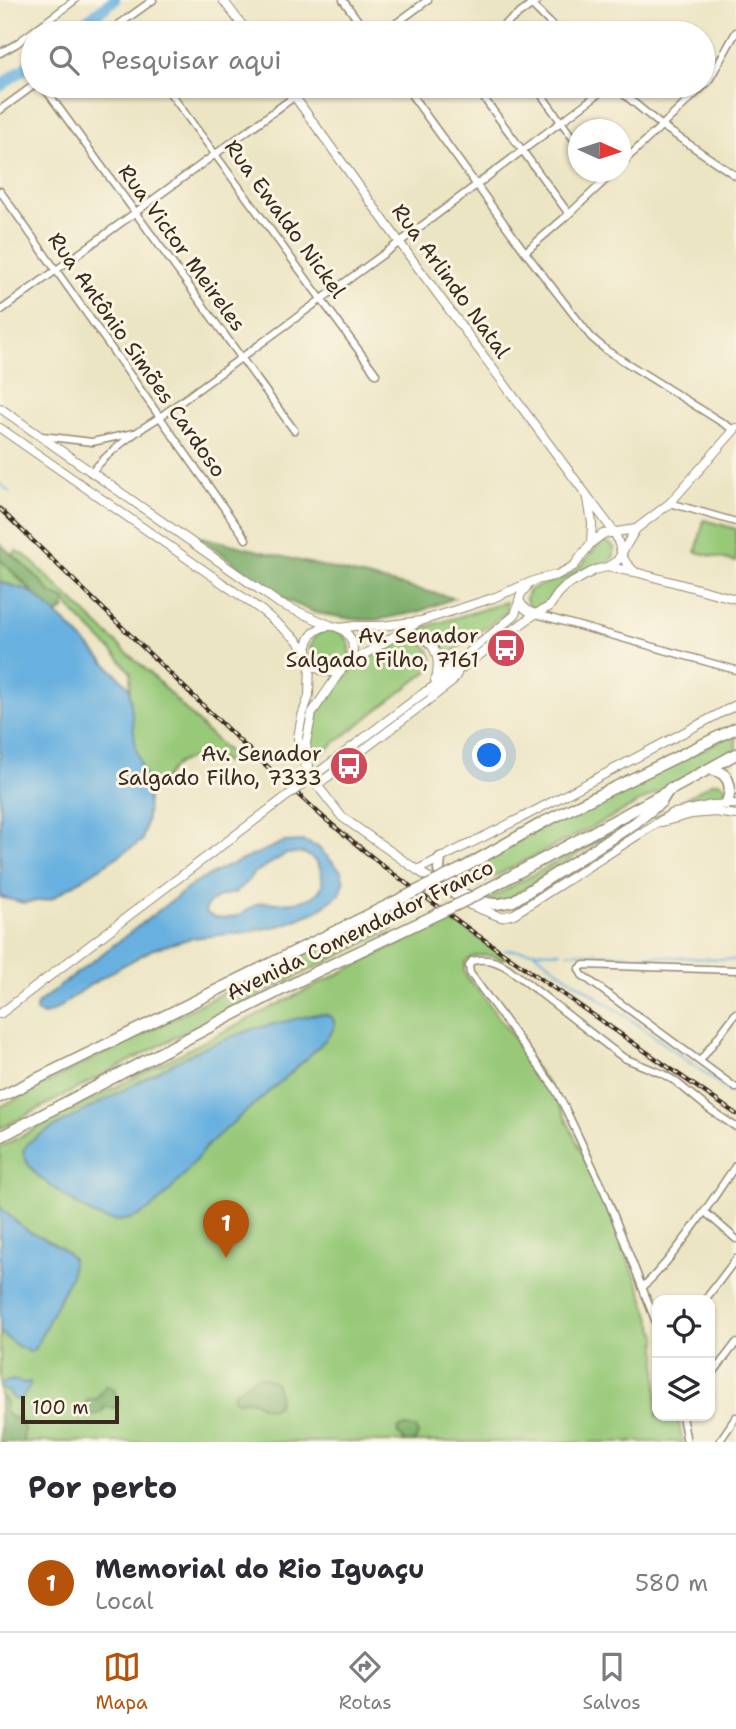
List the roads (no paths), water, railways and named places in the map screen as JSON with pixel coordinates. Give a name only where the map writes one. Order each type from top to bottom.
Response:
[{"type":"highway","name":"Avenida Comendador Franco","points":[[0,1097],[463,868],[544,822],[736,728]]},
{"type":"highway","name":"Avenida Comendador Franco","points":[[0,1137],[314,973],[469,899],[736,754]]},
{"type":"highway","points":[[709,769],[716,769],[727,779],[731,804]]},
{"type":"highway","points":[[436,861],[445,881],[461,892],[481,902],[497,905],[513,901],[635,823],[661,802],[669,789]]},
{"type":"main road","points":[[223,0],[239,21]]},
{"type":"main road","name":"Rua Arlindo Natal","points":[[296,98],[614,532],[621,546],[621,554]]},
{"type":"main road","points":[[0,408],[280,604],[345,632],[352,644],[351,658],[312,713],[306,743],[309,770]]},
{"type":"main road","points":[[0,428],[261,610],[296,639],[313,665],[325,672],[345,667],[421,621]]},
{"type":"main road","points":[[607,567],[617,561],[636,529],[670,503],[735,429]]},
{"type":"main road","name":"Rua Arlindo Natal","points":[[587,496],[592,523],[591,543]]},
{"type":"main road","points":[[134,523],[142,518],[142,508]]},
{"type":"main road","points":[[636,529],[603,534],[591,543],[574,566],[557,575],[421,621],[319,629],[308,646],[309,696],[298,737],[299,754],[317,785],[342,817],[477,909],[500,917],[514,914],[671,814],[712,805],[731,804]]},
{"type":"main road","points":[[621,554],[635,572]]},
{"type":"main road","points":[[0,1014],[425,692],[535,614],[549,607],[566,586],[595,569],[607,567],[635,572],[736,600]]},
{"type":"main road","points":[[425,692],[436,679],[515,615],[521,594],[528,584]]},
{"type":"main road","points":[[493,598],[519,600]]},
{"type":"main road","points":[[519,600],[528,612],[535,614]]},
{"type":"main road","points":[[397,634],[418,635],[433,646],[438,657],[436,679]]},
{"type":"main road","points":[[317,785],[452,682],[462,668]]},
{"type":"main road","name":"Avenida Comendador Franco","points":[[417,870],[736,705]]},
{"type":"main road","points":[[659,822],[692,814],[715,812],[736,815]]},
{"type":"main road","name":"Avenida Comendador Franco","points":[[427,877],[436,861]]},
{"type":"street","points":[[47,21],[75,0]]},
{"type":"street","points":[[123,21],[153,0]]},
{"type":"street","points":[[343,0],[358,21]]},
{"type":"street","points":[[399,21],[428,0]]},
{"type":"street","points":[[509,21],[532,2],[549,21]]},
{"type":"street","points":[[715,67],[736,32]]},
{"type":"street","points":[[0,53],[21,40]]},
{"type":"street","points":[[0,110],[21,95]]},
{"type":"street","name":"Rua Victor Meireles","points":[[52,98],[294,430]]},
{"type":"street","name":"Rua Ewaldo Nickel","points":[[174,98],[376,374]]},
{"type":"street","points":[[0,311],[292,98]]},
{"type":"street","points":[[414,98],[525,252],[591,337],[606,350],[735,429]]},
{"type":"street","points":[[484,98],[569,214]]},
{"type":"street","points":[[544,98],[568,131]]},
{"type":"street","points":[[91,473],[135,433],[595,98]]},
{"type":"street","points":[[627,98],[662,126],[736,176]]},
{"type":"street","points":[[631,155],[690,98]]},
{"type":"street","points":[[525,252],[602,182]]},
{"type":"street","name":"Rua Antônio Simões Cardoso","points":[[0,191],[246,538]]},
{"type":"street","points":[[42,436],[92,442],[135,433]]},
{"type":"street","points":[[670,503],[736,522]]},
{"type":"street","points":[[535,614],[736,670]]},
{"type":"street","points":[[652,1311],[605,1193],[554,1087],[476,983],[470,973],[469,966],[472,961],[495,961],[508,968],[612,1050],[624,1058],[663,1074],[736,1127]]},
{"type":"street","points":[[736,970],[584,965],[579,969],[582,975],[736,1088]]},
{"type":"street","points":[[700,1061],[736,1013]]},
{"type":"street","points":[[643,1287],[664,1267],[736,1165]]},
{"type":"street","points":[[705,1212],[736,1239]]},
{"type":"street","points":[[709,1295],[736,1259]]},
{"type":"street","points":[[715,1370],[736,1343]]},
{"type":"street","points":[[719,1442],[736,1417]]},
{"type":"street","points":[[683,1421],[687,1442]]},
{"type":"water","points":[[0,582],[34,594],[129,687],[136,749],[148,795],[142,841],[51,899],[24,903],[0,897]]},
{"type":"water","points":[[303,841],[318,847],[341,871],[344,882],[340,894],[317,911],[283,925],[192,938],[153,949],[90,985],[54,1011],[45,1015],[37,1013],[38,1003],[196,882],[284,842]],"holes":[[[286,854],[307,855],[320,868],[322,885],[319,891],[307,899],[262,902],[241,914],[227,918],[205,912],[207,905],[218,897],[236,892],[253,874]]]},
{"type":"water","points":[[317,1014],[327,1015],[333,1020],[334,1027],[328,1036],[209,1144],[169,1192],[142,1214],[123,1220],[104,1219],[78,1205],[44,1180],[28,1164],[23,1151],[28,1143],[41,1134],[200,1049],[253,1029]]},
{"type":"water","points":[[0,1207],[27,1230],[56,1245],[72,1258],[71,1275],[34,1350],[30,1352],[17,1346],[0,1332]]},
{"type":"water","points":[[12,1380],[30,1382],[20,1399],[14,1399],[8,1391],[0,1388],[0,1384]]},
{"type":"waterway","points":[[87,21],[114,0]]},
{"type":"waterway","points":[[0,86],[21,71]]},
{"type":"waterway","points":[[0,484],[10,492]]},
{"type":"waterway","points":[[505,950],[561,952]]},
{"type":"waterway","points":[[533,951],[736,1096]]},
{"type":"waterway","points":[[568,952],[736,960]]},
{"type":"railway","points":[[0,509],[246,747],[324,818],[388,870],[473,932],[736,1114]]},
{"type":"place","name":"Av. Senador Salgado Filho, 7161","points":[[506,648]]},
{"type":"place","name":"Av. Senador Salgado Filho, 7333","points":[[349,766]]},
{"type":"place","name":"Memorial do Rio Iguaçu","points":[[226,1258]]}]
